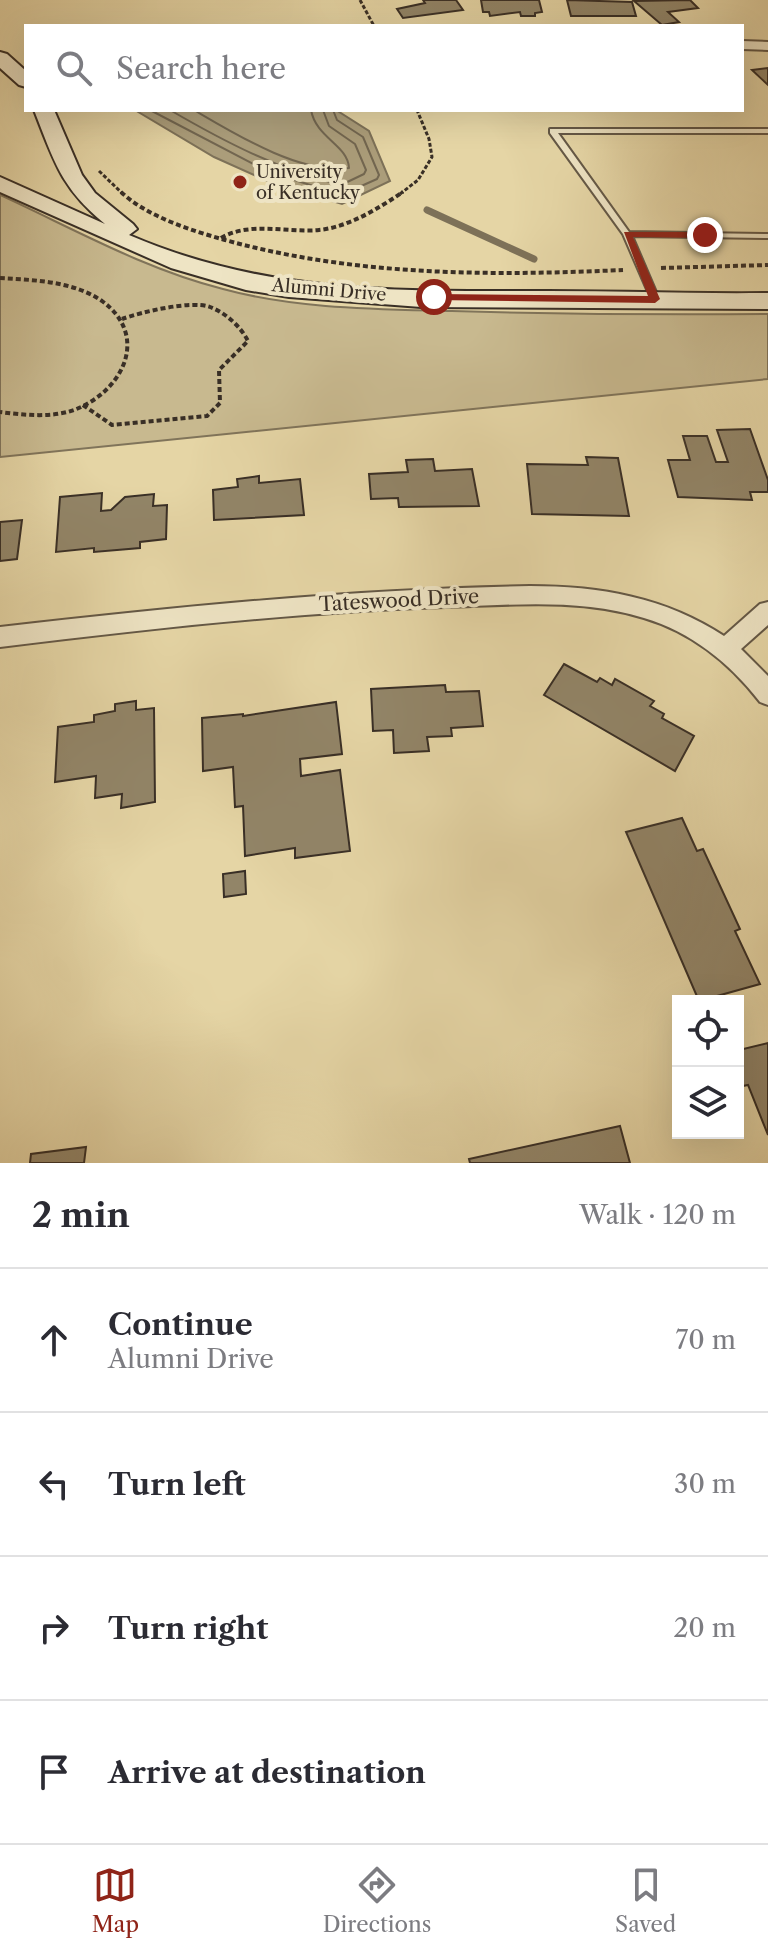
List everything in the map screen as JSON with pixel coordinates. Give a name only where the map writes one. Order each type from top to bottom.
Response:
[{"type":"main road","points":[[0,58],[24,79]]},
{"type":"main road","name":"Alumni Drive","points":[[45,112],[66,165],[87,198],[152,251]]},
{"type":"main road","name":"Alumni Drive","points":[[0,184],[114,237],[207,272],[264,285],[325,293],[489,299],[768,301]]},
{"type":"main road","name":"Alumni Drive","points":[[655,299],[768,286]]},
{"type":"street","points":[[744,45],[768,46]]},
{"type":"street","name":"Tateswood Drive","points":[[0,637],[307,604],[519,595],[584,597],[636,606],[674,620],[726,648],[768,694]]},
{"type":"street","points":[[726,648],[768,611]]},
{"type":"lane","points":[[655,299],[627,234],[553,131],[768,131]]},
{"type":"lane","points":[[627,234],[768,236]]},
{"type":"path","points":[[360,0],[373,24]]},
{"type":"path","points":[[220,238],[234,229],[287,232],[326,229],[399,195],[427,172],[432,157],[418,112]]},
{"type":"path","points":[[96,169],[128,198],[186,229],[262,250],[367,268],[526,274],[768,265]]},
{"type":"path","points":[[0,278],[67,286],[99,299],[122,319],[131,342],[127,359],[104,389],[83,405],[52,414],[0,412]]},
{"type":"path","points":[[83,405],[112,425],[207,416],[220,403],[219,370],[248,341],[244,331],[209,306],[148,309],[122,319]]},
{"type":"shaded area","points":[[0,195],[165,271],[223,289],[279,301],[395,310],[768,314],[768,379],[0,457]]},
{"type":"water","points":[[138,112],[339,112],[369,131],[390,181],[342,204],[274,184],[214,157]]},
{"type":"building","points":[[423,0],[456,0],[463,10],[403,18],[397,9],[425,3]]},
{"type":"building","points":[[481,0],[539,0],[542,12],[535,13],[535,16],[521,16],[520,12],[490,16],[489,12],[483,12]]},
{"type":"building","points":[[567,0],[632,2],[636,16],[571,16]]},
{"type":"building","points":[[690,0],[698,8],[668,12],[679,22],[661,24],[634,1]]},
{"type":"building","points":[[768,68],[768,85],[752,70]]},
{"type":"building","points":[[750,429],[768,480],[768,492],[750,492],[752,500],[678,497],[668,460],[690,460],[683,436],[707,436],[716,462],[728,462],[717,430]]},
{"type":"building","points":[[586,457],[618,458],[629,516],[532,514],[527,464],[588,465]]},
{"type":"building","points":[[433,459],[435,471],[472,469],[479,506],[399,507],[398,498],[371,499],[369,474],[408,472],[406,460]]},
{"type":"building","points":[[259,476],[259,483],[300,479],[304,515],[214,520],[213,490],[238,487],[237,479]]},
{"type":"building","points":[[102,493],[101,511],[111,510],[125,497],[154,494],[153,506],[167,505],[166,539],[140,542],[140,548],[56,552],[60,497]]},
{"type":"building","points":[[22,520],[17,559],[0,561],[0,522]]},
{"type":"building","points":[[564,664],[597,682],[600,678],[612,685],[615,679],[654,701],[650,706],[664,714],[662,718],[694,736],[675,771],[544,695]]},
{"type":"building","points":[[445,685],[446,692],[479,691],[483,726],[451,728],[452,736],[427,737],[429,751],[394,753],[393,730],[373,731],[371,689]]},
{"type":"building","points":[[136,701],[136,710],[154,708],[155,802],[121,808],[122,794],[95,798],[96,776],[55,782],[58,727],[94,722],[94,715],[115,711],[115,704]]},
{"type":"building","points":[[336,702],[342,754],[300,759],[301,776],[340,770],[350,851],[295,858],[295,848],[245,856],[243,806],[235,807],[233,767],[203,771],[202,718],[243,716]]},
{"type":"building","points":[[682,818],[697,851],[703,849],[740,929],[735,931],[760,984],[721,995],[696,995],[626,832]]},
{"type":"building","points":[[245,871],[246,894],[224,897],[223,874]]},
{"type":"building","points":[[768,1043],[768,1135],[748,1085],[744,1086],[744,1049]]},
{"type":"building","points":[[620,1126],[630,1163],[470,1163],[469,1159]]},
{"type":"building","points":[[86,1147],[84,1163],[30,1163],[31,1154]]},
{"type":"waterway","points":[[427,210],[534,259]]},
{"type":"place","name":"University of Kentucky","points":[[240,182]]},
{"type":"route","points":[[434,297],[655,299],[627,234],[705,235]]}]
